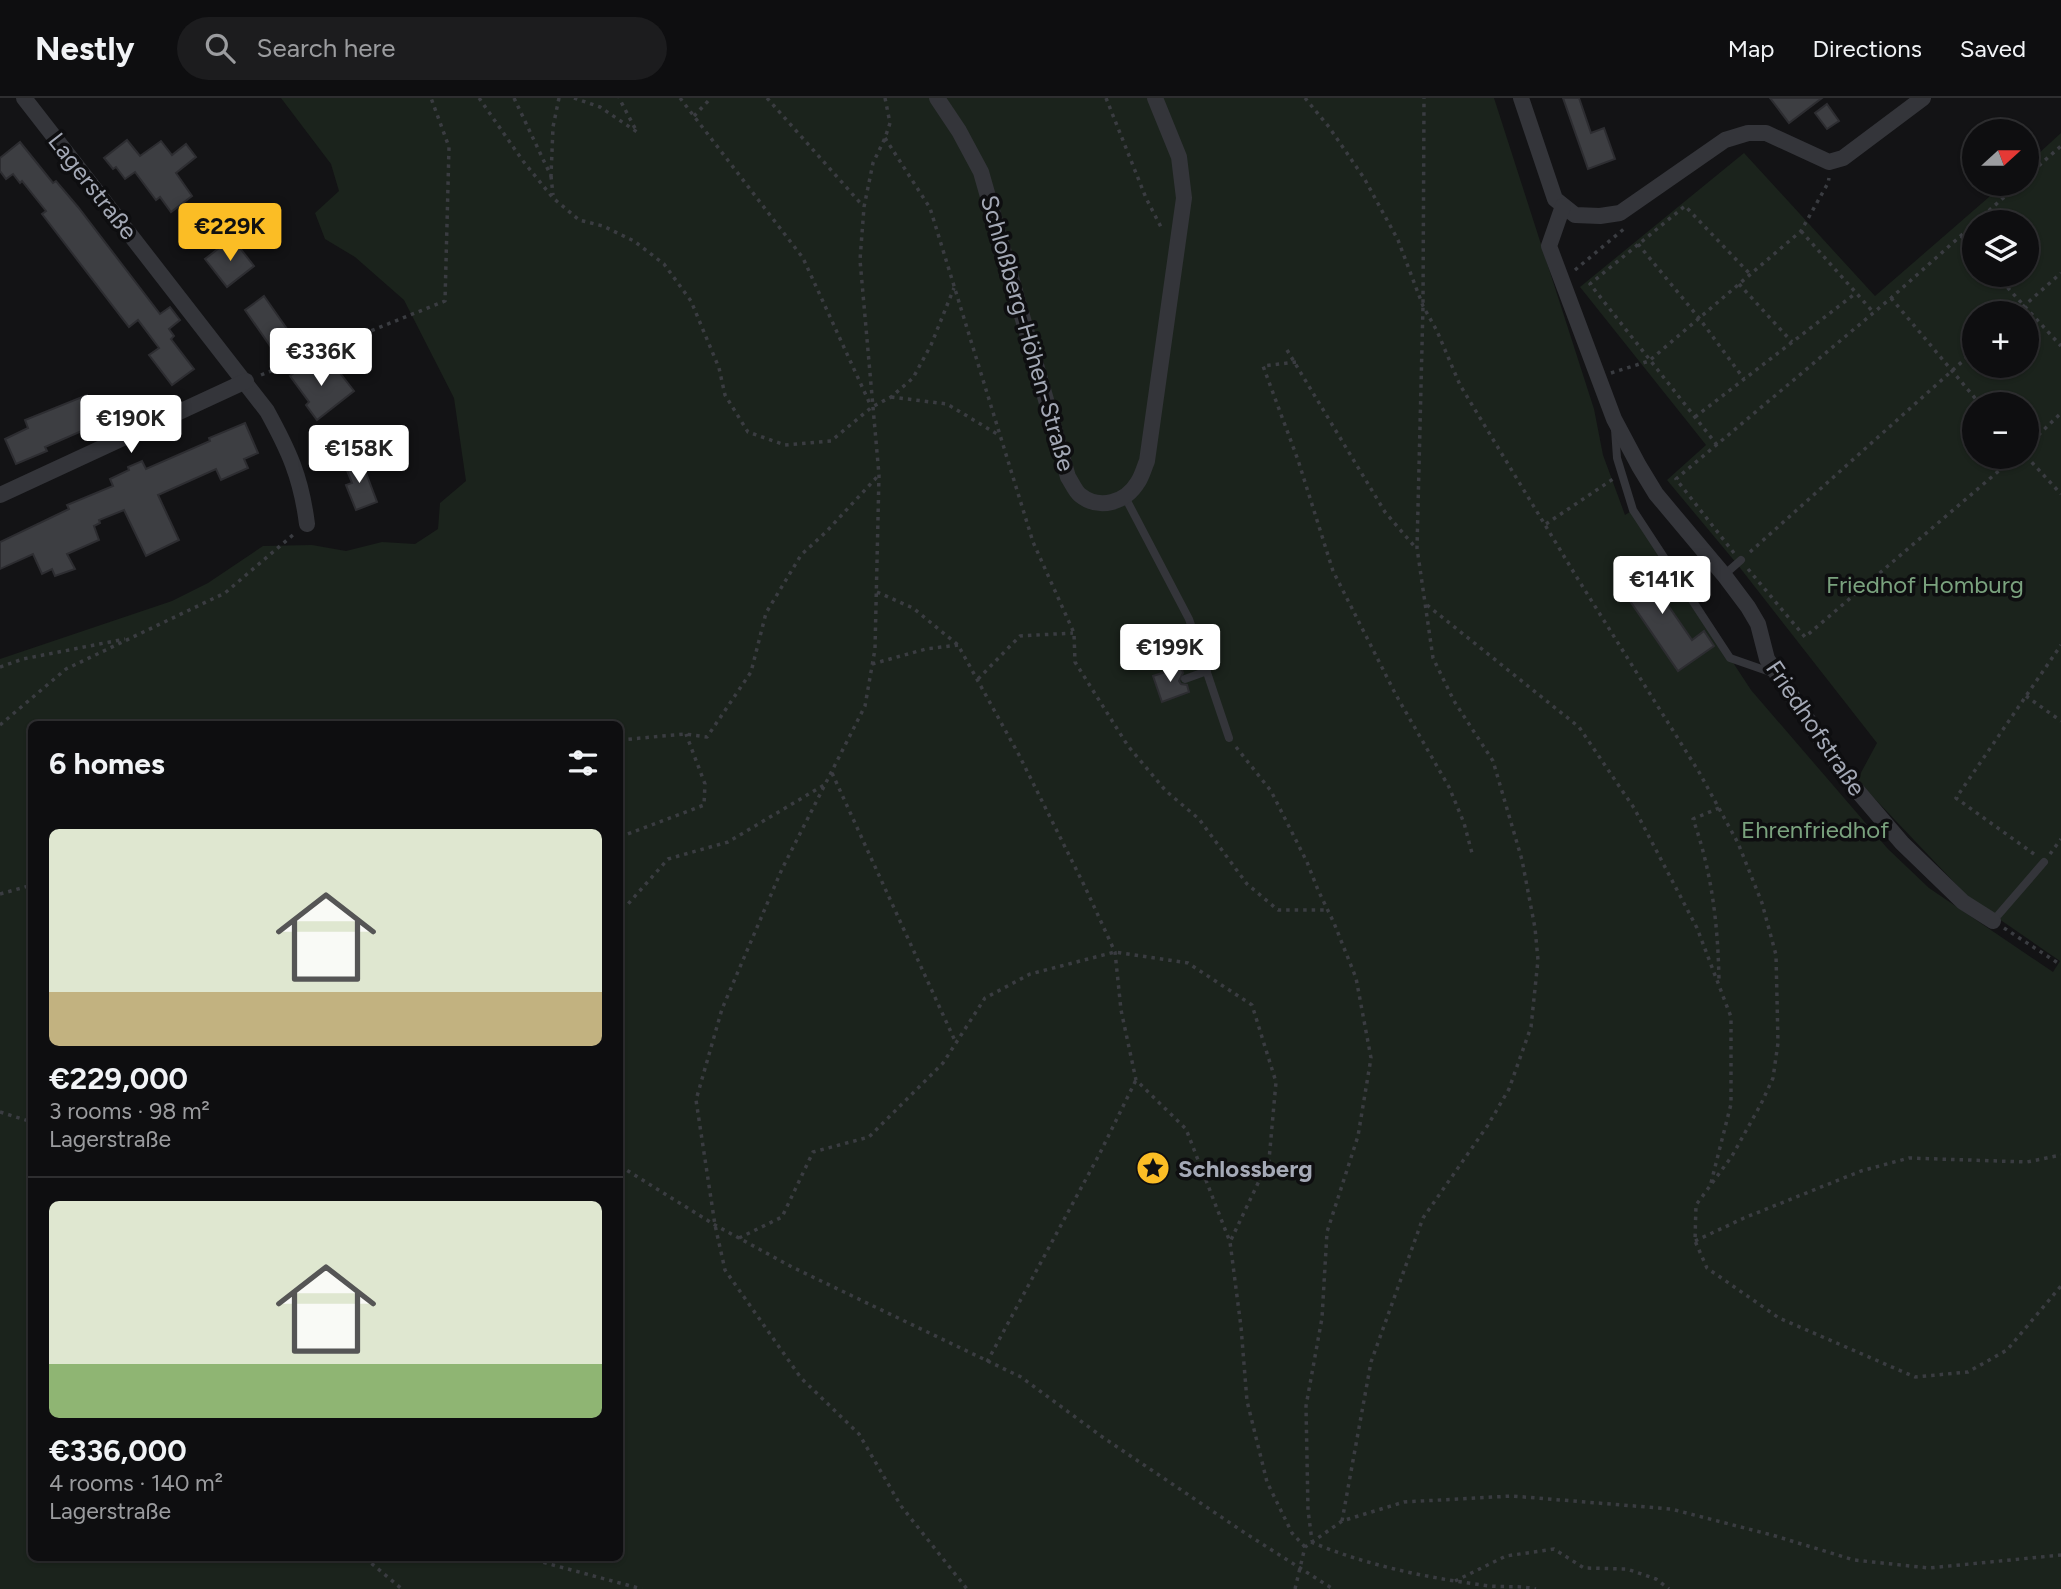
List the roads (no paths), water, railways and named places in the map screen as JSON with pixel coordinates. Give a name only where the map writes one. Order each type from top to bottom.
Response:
[{"type":"street","name":"Lagerstraße","points":[[24,98],[267,411],[294,462],[307,524]]},
{"type":"street","name":"Schloßberg-Höhen-Straße","points":[[937,98],[981,172],[1068,477],[1078,494],[1091,502],[1111,503],[1125,497]]},
{"type":"street","points":[[1125,497],[1138,483],[1147,461],[1184,198],[1184,180],[1171,131],[1155,98]]},
{"type":"street","points":[[1521,98],[1555,200],[1575,215],[1600,216],[1620,213],[1725,140],[1748,133],[1766,133],[1829,162],[1843,158],[1923,98]]},
{"type":"street","name":"Friedhofstraße","points":[[1563,205],[1549,246],[1614,419],[1656,494],[1724,575],[1758,624],[1767,659],[1849,781],[1902,844],[1962,902],[1993,921]]},
{"type":"street","points":[[3,488],[246,381]]},
{"type":"lane","points":[[1614,419],[1616,458],[1633,510],[1730,658],[1777,675]]},
{"type":"lane","points":[[1125,497],[1189,619],[1229,738]]},
{"type":"lane","points":[[1724,575],[1741,560]]},
{"type":"lane","points":[[1185,680],[1207,671]]},
{"type":"lane","points":[[1993,921],[2045,862]]},
{"type":"place","name":"Schlossberg","points":[[1153,1168]]},
{"type":"park label","name":"Friedhof Homburg","points":[[1925,584]]},
{"type":"park label","name":"Ehrenfriedhof","points":[[1815,829]]}]
